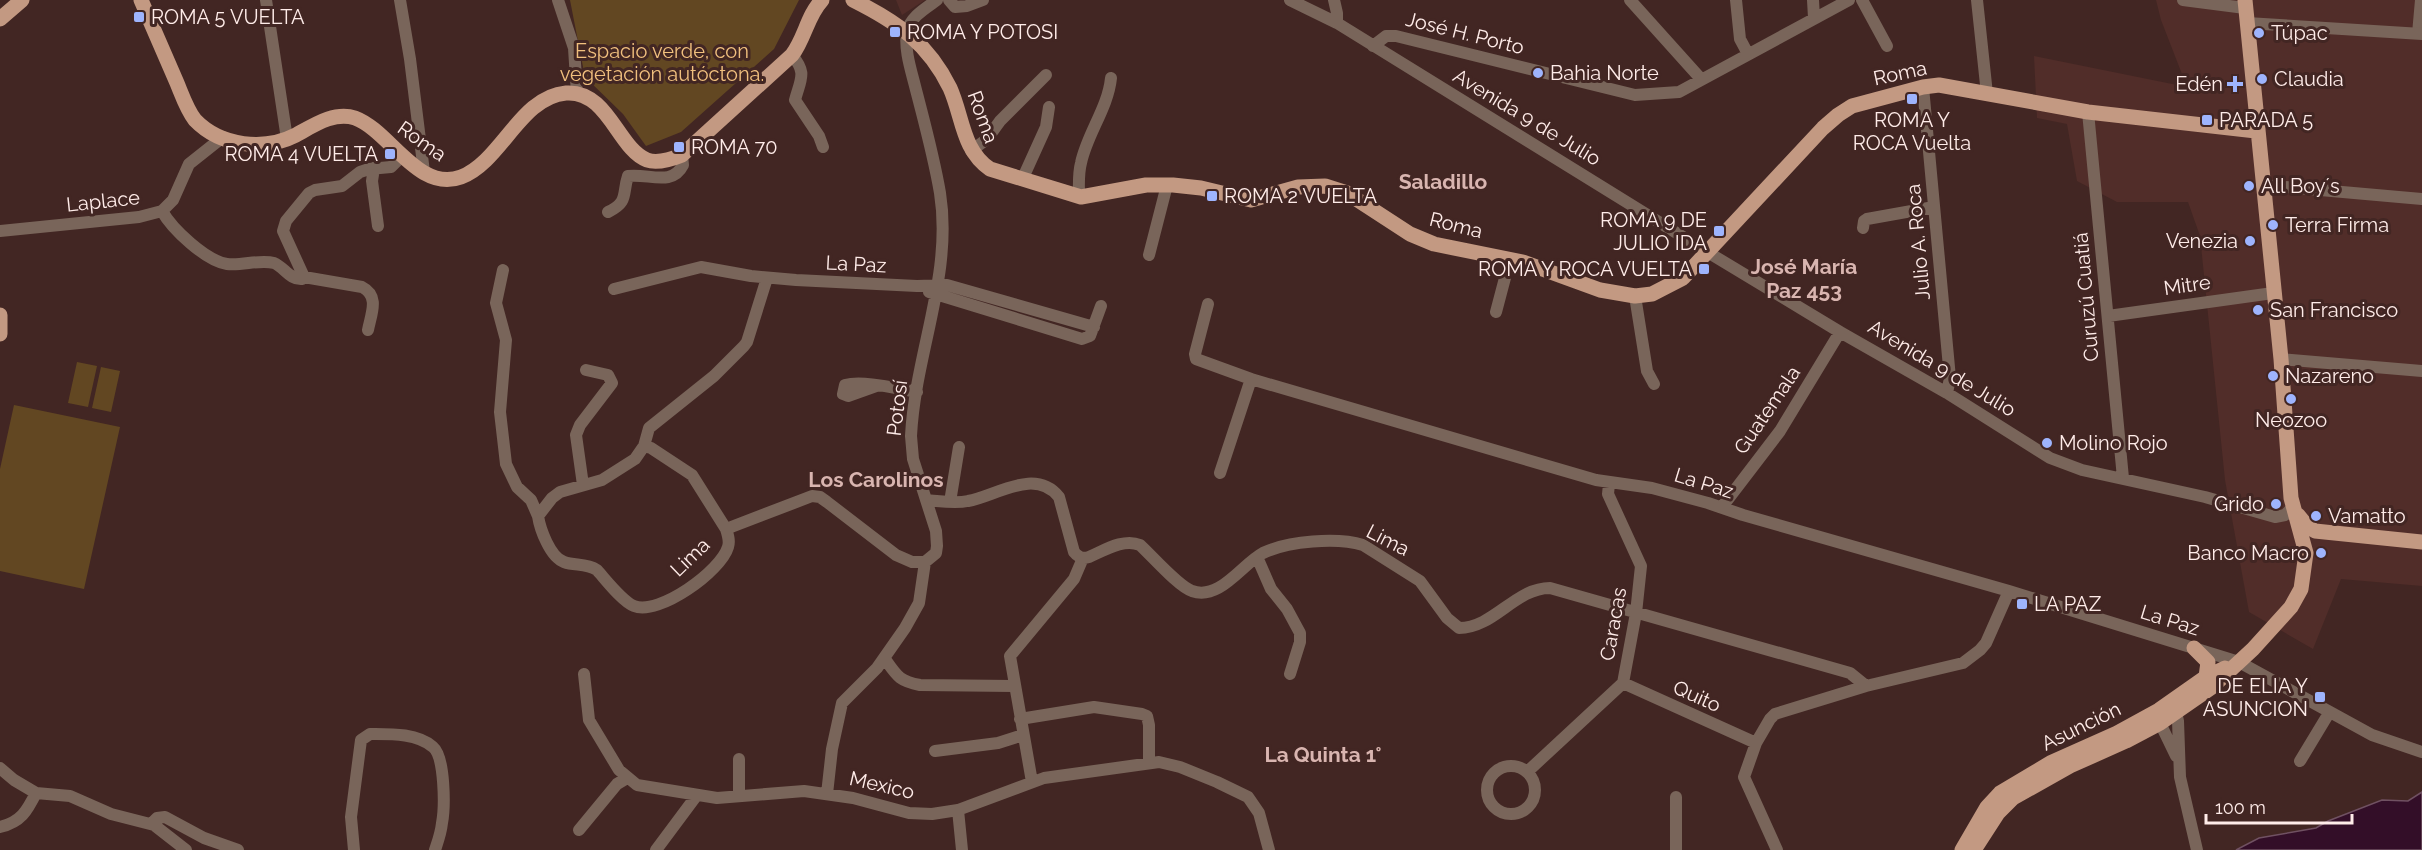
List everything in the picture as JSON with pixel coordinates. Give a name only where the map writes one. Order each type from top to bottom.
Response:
[{"type":"main road","points":[[0,19],[22,0]]},
{"type":"main road","name":"Roma","points":[[141,0],[189,110],[205,128],[223,137],[247,144],[262,146],[287,139],[323,121],[343,116],[358,119],[424,172],[444,180],[463,176],[481,165],[543,100],[554,95],[577,94]]},
{"type":"main road","points":[[577,94],[598,105],[633,148],[646,160],[661,161],[682,155],[792,55],[805,34],[812,13],[822,0]]},
{"type":"main road","name":"Roma","points":[[854,0],[907,31],[927,52],[950,89],[971,152],[977,160],[990,169],[1079,196],[1146,185],[1167,185],[1201,188],[1251,200],[1298,187],[1325,186],[1338,189],[1355,198],[1420,239],[1445,247],[1510,259],[1600,290],[1635,296],[1652,294],[1668,288],[1683,278],[1823,128],[1838,115],[1864,102],[1939,85],[2084,115],[2105,114],[2256,131]]},
{"type":"main road","name":"Asunción","points":[[1962,850],[1987,807],[2000,793],[2052,762],[2166,712],[2212,687],[2253,649],[2298,597],[2301,589],[2306,553],[2293,507],[2281,359],[2256,131],[2246,10]]},
{"type":"main road","points":[[0,315],[0,334]]},
{"type":"main road","points":[[2293,507],[2307,526],[2315,531],[2422,542]]},
{"type":"main road","points":[[2306,553],[2314,539],[2328,533]]},
{"type":"main road","points":[[2194,648],[2208,662],[2206,677]]},
{"type":"main road","name":"Asunción","points":[[1974,850],[1998,813],[2013,798],[2063,769],[2126,741],[2166,712],[2206,677],[2239,662]]},
{"type":"street","points":[[266,0],[287,139]]},
{"type":"street","points":[[400,0],[410,58],[424,172]]},
{"type":"street","points":[[558,0],[574,48],[577,94]]},
{"type":"street","points":[[907,31],[918,13],[938,0]]},
{"type":"street","points":[[949,0],[955,7],[968,6],[983,0]]},
{"type":"street","name":"Avenida 9 de Julio","points":[[1290,0],[1337,23],[1708,253],[1947,393],[2049,459],[2082,470],[2123,478],[2275,517],[2285,515],[2293,507]]},
{"type":"street","points":[[1334,0],[1337,23]]},
{"type":"street","points":[[1630,0],[1701,79]]},
{"type":"street","points":[[1736,0],[1740,39],[1748,54]]},
{"type":"street","points":[[1813,0],[1814,18]]},
{"type":"street","name":"José H. Porto","points":[[1373,46],[1386,36],[1396,36],[1635,95],[1678,92],[1849,0]]},
{"type":"street","points":[[1862,0],[1887,46]]},
{"type":"street","points":[[1977,0],[1987,94]]},
{"type":"street","points":[[2183,0],[2420,34],[2421,0]]},
{"type":"street","name":"Potosí","points":[[827,794],[832,749],[842,703],[885,659],[914,615],[919,603],[925,562],[936,553],[938,539],[912,450],[911,429],[943,243],[942,208],[936,172],[910,63],[907,31]]},
{"type":"street","points":[[792,55],[802,67],[795,100],[819,136],[823,147]]},
{"type":"street","points":[[971,152],[987,140],[1000,121],[1046,75]]},
{"type":"street","points":[[1079,196],[1078,177],[1081,161],[1110,91],[1111,78]]},
{"type":"street","name":"Julio A. Roca","points":[[1923,87],[1950,378],[1947,393]]},
{"type":"street","points":[[1022,180],[1046,127],[1049,107]]},
{"type":"street","name":"Curuzú Cuatiá","points":[[2084,115],[2108,316],[2123,478]]},
{"type":"street","points":[[162,211],[173,200],[189,164],[223,137]]},
{"type":"street","points":[[608,212],[617,208],[625,198],[628,176],[666,178],[674,176],[683,165],[682,155]]},
{"type":"street","points":[[368,330],[373,298],[369,291],[362,287],[304,277],[283,231],[286,221],[315,190],[342,186],[360,172],[391,167],[402,156]]},
{"type":"street","points":[[374,168],[372,180],[378,226]]},
{"type":"street","points":[[1149,255],[1167,185]]},
{"type":"street","points":[[2262,185],[2422,199]]},
{"type":"street","points":[[1863,228],[1864,221],[1867,219],[1934,207]]},
{"type":"street","name":"Laplace","points":[[0,231],[139,217],[162,211],[170,224],[205,254],[217,260],[235,264],[275,264],[297,280],[304,277]]},
{"type":"street","points":[[1496,312],[1510,259]]},
{"type":"street","name":"La Paz","points":[[615,289],[701,267],[767,278],[917,286],[936,290]]},
{"type":"street","points":[[503,270],[496,303],[506,340],[500,412],[506,464],[517,487],[531,500],[538,516],[552,498],[560,492],[608,477],[635,459],[644,446],[650,428],[714,376],[747,342],[767,278]]},
{"type":"street","points":[[936,290],[1082,339],[1090,336],[1101,306]]},
{"type":"street","name":"Mitre","points":[[2108,316],[2273,293]]},
{"type":"street","points":[[1635,296],[1647,371],[1654,384]]},
{"type":"street","name":"La Paz","points":[[1208,304],[1195,354],[1196,359],[1251,379],[1609,484],[1652,488],[1722,507],[1743,516],[2009,591],[2239,662],[2329,713],[2388,742],[2422,752]]},
{"type":"street","name":"Guatemala","points":[[1722,507],[1780,431],[1840,332]]},
{"type":"street","points":[[2281,359],[2422,371]]},
{"type":"street","points":[[583,485],[576,435],[580,425],[612,383],[608,375],[586,370]]},
{"type":"street","points":[[1220,473],[1251,379]]},
{"type":"street","points":[[876,386],[918,392]]},
{"type":"street","points":[[644,446],[651,448],[692,475],[726,529]]},
{"type":"street","points":[[950,502],[959,447]]},
{"type":"street","points":[[926,500],[969,501],[1017,485],[1033,484],[1048,488],[1059,497],[1074,552],[1083,558],[1074,579],[1012,651],[1010,663],[1013,686],[1032,782]]},
{"type":"street","name":"Caracas","points":[[1527,772],[1623,683],[1636,613],[1641,566],[1608,494],[1609,484]]},
{"type":"street","name":"Lima","points":[[538,516],[556,557],[562,562],[590,566],[627,602],[642,608],[655,606],[675,598],[715,566],[728,546],[726,529],[805,497],[820,497],[896,555],[912,562],[925,562]]},
{"type":"street","name":"Lima","points":[[1083,558],[1133,542],[1140,545],[1190,591],[1205,592],[1216,590],[1257,557],[1273,550],[1309,542],[1356,543],[1363,545],[1420,582],[1447,618],[1459,628],[1474,626],[1519,597],[1540,588],[1550,588],[1850,673],[1866,686]]},
{"type":"street","points":[[1257,557],[1271,589],[1287,609],[1300,633],[1300,642],[1290,674]]},
{"type":"street","points":[[1777,850],[1744,777],[1756,743],[1770,719],[1775,714],[1866,686],[1956,665],[1972,657],[1986,643],[2009,591]]},
{"type":"street","points":[[885,659],[898,677],[920,685],[1013,686]]},
{"type":"street","points":[[579,830],[617,784],[627,778],[613,762],[589,720],[584,674]]},
{"type":"street","name":"Quito","points":[[1623,683],[1756,743]]},
{"type":"street","points":[[1020,719],[1094,707],[1142,714],[1147,717],[1149,725],[1149,763]]},
{"type":"street","points":[[2166,712],[2197,850]]},
{"type":"street","points":[[2166,712],[2180,731],[2179,766]]},
{"type":"street","points":[[2300,762],[2329,713]]},
{"type":"street","points":[[354,850],[351,817],[358,757],[361,740],[370,734],[408,736],[436,749],[442,764],[443,820],[435,850]]},
{"type":"street","points":[[935,751],[998,743],[1023,735]]},
{"type":"street","points":[[739,759],[739,796]]},
{"type":"street","name":"Mexico","points":[[627,778],[637,785],[717,798],[793,791],[827,794],[917,814],[958,810],[1032,782],[1159,762],[1180,767],[1248,797],[1259,813],[1269,850]]},
{"type":"street","points":[[0,768],[14,780],[36,793],[70,796],[111,814],[161,829],[186,850]]},
{"type":"street","points":[[0,827],[17,821],[26,814],[36,793]]},
{"type":"street","points":[[656,850],[697,795]]},
{"type":"street","points":[[1676,797],[1676,850]]},
{"type":"street","points":[[958,810],[962,850]]},
{"type":"street","points":[[151,825],[157,818],[165,817],[204,838],[238,850]]},
{"type":"shaded area","points":[[896,0],[925,0],[902,15]]},
{"type":"shaded area","points":[[2156,0],[2422,0],[2422,586],[2341,579],[2313,649],[2249,612],[2225,480],[2200,236],[2188,202],[2117,202],[2077,181],[2067,124],[2037,118],[2034,56],[2187,87],[2161,20]]},
{"type":"shaded area","points":[[2422,792],[2422,850],[2236,850],[2259,838],[2316,828],[2382,800],[2408,801]]},
{"type":"green space","name":"Espacio verde, con vegetación autóctona.","points":[[570,0],[799,0],[774,49],[681,132],[646,146],[623,114],[585,77]]},
{"type":"green space","points":[[77,362],[97,366],[88,407],[68,403]]},
{"type":"green space","points":[[101,367],[120,371],[111,412],[92,408]]},
{"type":"green space","points":[[14,405],[120,427],[84,589],[0,571],[0,469]]},
{"type":"place","name":"ROMA 5 VUELTA","points":[[139,17]]},
{"type":"place","name":"ROMA Y POTOSI","points":[[895,32]]},
{"type":"place","name":"Túpac","points":[[2259,33]]},
{"type":"place","name":"Bahia Norte","points":[[1538,73]]},
{"type":"place","name":"Claudia","points":[[2262,79]]},
{"type":"place","name":"Edén","points":[[2235,84]]},
{"type":"place","name":"ROMA Y ROCA Vuelta","points":[[1912,99]]},
{"type":"place","name":"PARADA 5","points":[[2207,120]]},
{"type":"place","name":"ROMA 70","points":[[679,147]]},
{"type":"place","name":"ROMA 4 VUELTA","points":[[390,154]]},
{"type":"place","name":"All Boy´s","points":[[2249,186]]},
{"type":"place","name":"ROMA 2 VUELTA","points":[[1212,196]]},
{"type":"place","name":"Terra Firma","points":[[2273,225]]},
{"type":"place","name":"ROMA 9 DE JULIO IDA","points":[[1719,231]]},
{"type":"place","name":"Venezia","points":[[2250,241]]},
{"type":"place","name":"ROMA Y ROCA VUELTA","points":[[1704,269]]},
{"type":"place","name":"San Francisco","points":[[2258,310]]},
{"type":"place","name":"Nazareno","points":[[2273,376]]},
{"type":"place","name":"Neozoo","points":[[2291,399]]},
{"type":"place","name":"Molino Rojo","points":[[2047,443]]},
{"type":"place","name":"Grido","points":[[2276,504]]},
{"type":"place","name":"Vamatto","points":[[2316,516]]},
{"type":"place","name":"Banco Macro","points":[[2321,553]]},
{"type":"place","name":"LA PAZ","points":[[2022,604]]},
{"type":"place","name":"DE ELIA Y ASUNCION","points":[[2320,697]]},
{"type":"district","name":"Saladillo","points":[[1443,181]]},
{"type":"district","name":"José María Paz 453","points":[[1804,278]]},
{"type":"district","name":"Los Carolinos","points":[[876,479]]},
{"type":"district","name":"La Quinta 1°","points":[[1323,754]]}]
